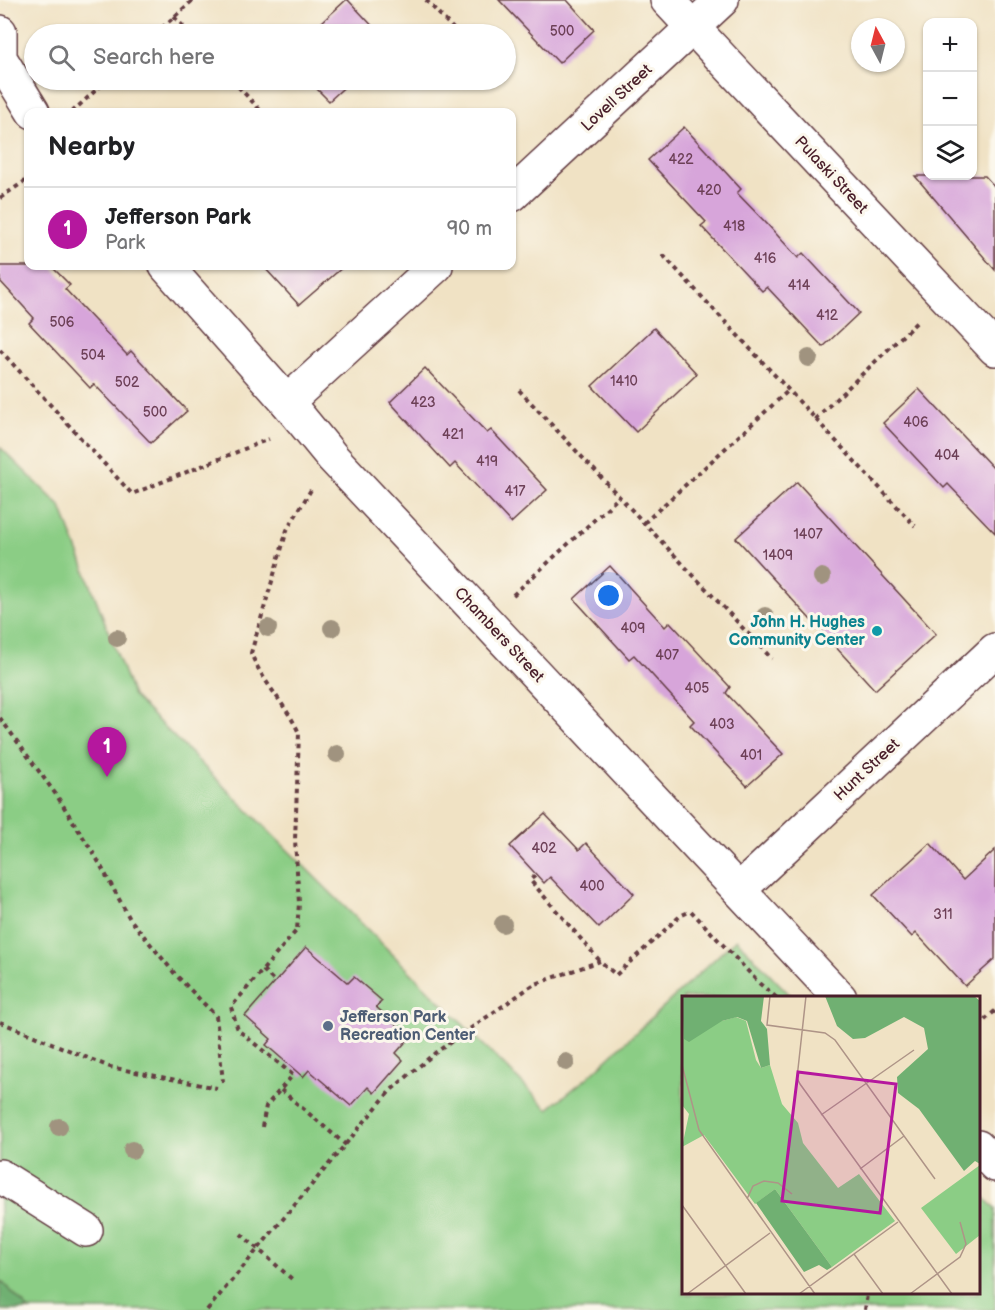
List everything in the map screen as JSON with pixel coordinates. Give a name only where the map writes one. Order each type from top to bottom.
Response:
[{"type":"street","name":"Pulaski Street","points":[[667,0],[995,349]]},
{"type":"street","name":"Lovell Street","points":[[516,191],[722,0]]},
{"type":"street","points":[[0,32],[0,58],[31,108]]},
{"type":"street","name":"Chambers Street","points":[[170,270],[287,402],[333,458],[838,996]]},
{"type":"street","points":[[287,402],[432,270]]},
{"type":"street","name":"Hunt Street","points":[[739,890],[995,650]]},
{"type":"street","points":[[980,1149],[995,1165]]},
{"type":"street","points":[[0,1176],[86,1230]]},
{"type":"path","points":[[166,24],[187,2],[193,0]]},
{"type":"path","points":[[426,0],[449,24]]},
{"type":"path","points":[[174,17],[181,24]]},
{"type":"path","points":[[76,108],[96,90]]},
{"type":"path","points":[[241,90],[258,108]]},
{"type":"path","points":[[0,198],[24,182]]},
{"type":"path","points":[[663,255],[915,526]]},
{"type":"path","points":[[815,419],[923,316]]},
{"type":"path","points":[[0,350],[132,494],[275,436]]},
{"type":"path","points":[[519,390],[772,659]]},
{"type":"path","points":[[644,524],[789,390]]},
{"type":"path","points":[[262,1127],[266,1106],[294,1075],[238,1030],[231,1007],[297,930],[299,903],[295,840],[299,733],[293,719],[255,665],[251,653],[287,530],[316,480]]},
{"type":"path","points":[[510,598],[620,497]]},
{"type":"path","points":[[0,718],[57,796],[97,859],[130,919],[175,974],[216,1016],[223,1082]]},
{"type":"path","points":[[535,876],[530,880],[600,961],[616,975],[680,916],[691,911],[760,984],[775,996]]},
{"type":"path","points":[[207,1310],[390,1091],[413,1070],[533,985],[600,961]]},
{"type":"path","points":[[263,970],[275,982]]},
{"type":"path","points":[[980,1024],[995,1011]]},
{"type":"path","points":[[0,1022],[110,1067],[217,1088]]},
{"type":"path","points":[[281,1090],[346,1145]]},
{"type":"path","points":[[241,1234],[292,1279]]},
{"type":"path","points":[[865,1310],[867,1295]]},
{"type":"green space","points":[[0,447],[61,507],[133,696],[548,1109],[588,1077],[736,939],[791,996],[682,996],[682,1295],[980,1295],[980,1193],[995,1209],[995,1310],[29,1310],[0,1280]]},
{"type":"green space","points":[[0,1280],[29,1310],[0,1310]]},
{"type":"building","points":[[348,0],[371,24],[320,24]]},
{"type":"building","points":[[499,0],[567,0],[594,30],[559,63]]},
{"type":"building","points":[[318,90],[341,90],[329,101]]},
{"type":"building","points":[[684,127],[741,189],[737,193],[798,258],[803,253],[859,313],[823,347],[767,287],[762,291],[701,226],[706,222],[648,160]]},
{"type":"building","points":[[915,176],[923,176],[923,180],[977,180],[977,176],[985,176],[995,187],[995,270]]},
{"type":"building","points":[[0,266],[24,266],[24,270],[55,270],[70,285],[65,289],[127,355],[131,351],[187,411],[151,443],[94,384],[90,388],[29,323],[34,318],[0,281]]},
{"type":"building","points":[[267,270],[339,270],[299,305]]},
{"type":"building","points":[[654,328],[697,374],[636,432],[592,386]]},
{"type":"building","points":[[425,368],[487,433],[491,430],[547,490],[511,523],[455,463],[450,468],[390,402]]},
{"type":"building","points":[[919,389],[995,470],[995,533],[948,484],[944,488],[883,423]]},
{"type":"building","points":[[797,482],[936,634],[875,690],[736,538]]},
{"type":"building","points":[[610,566],[665,627],[670,622],[730,687],[726,693],[783,754],[747,786],[690,725],[694,721],[634,655],[629,659],[574,599]]},
{"type":"building","points":[[545,814],[579,850],[586,843],[634,894],[599,928],[550,877],[544,883],[510,846]]},
{"type":"building","points":[[930,843],[963,880],[995,850],[995,959],[965,986],[916,933],[912,937],[873,895]]},
{"type":"building","name":"Jefferson Park Recreation Center","points":[[306,947],[348,983],[354,977],[382,1001],[376,1007],[411,1036],[396,1053],[403,1060],[374,1093],[368,1087],[351,1106],[309,1070],[303,1077],[266,1045],[271,1039],[245,1016]]},
{"type":"place","name":"John H. Hughes Community Center","points":[[877,631]]},
{"type":"place","name":"Jefferson Park","points":[[107,777]]},
{"type":"place","name":"Jefferson Park Recreation Center","points":[[328,1026]]}]
